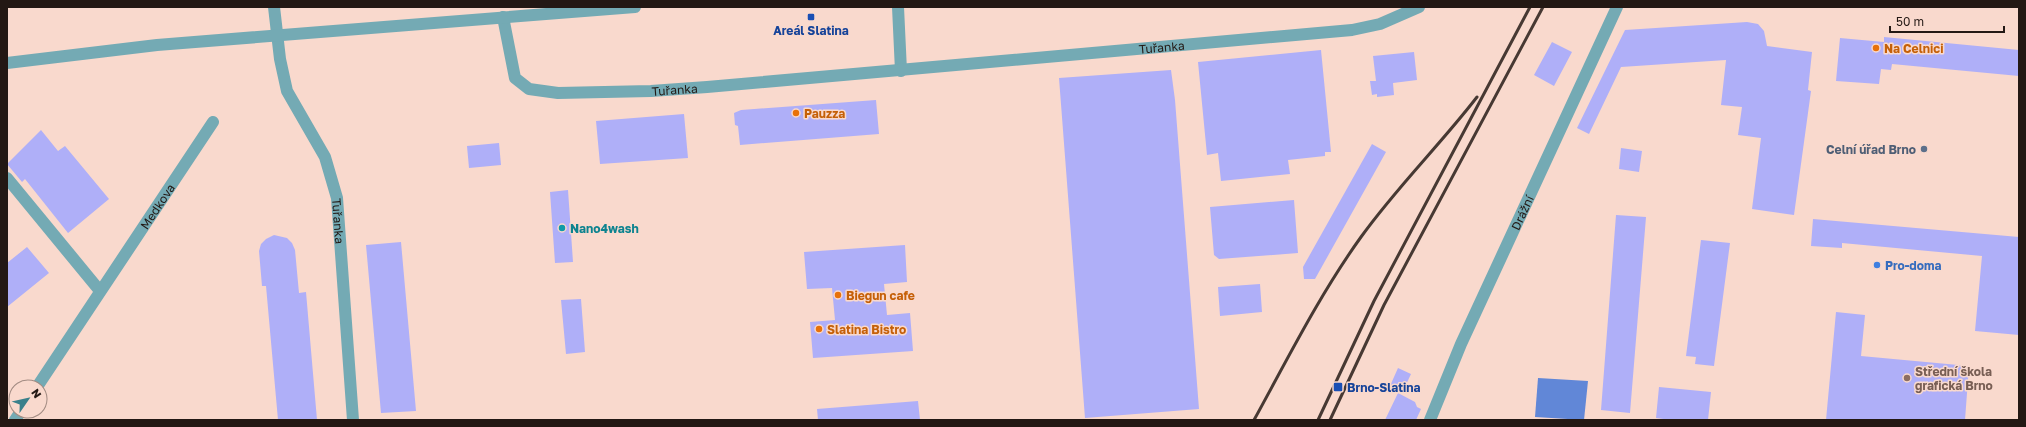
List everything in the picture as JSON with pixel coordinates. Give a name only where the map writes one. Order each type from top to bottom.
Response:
[{"type":"street","name":"Tuřanka","points":[[274,7],[287,91],[325,157],[337,198],[354,420]]},
{"type":"street","points":[[7,63],[157,45],[277,34],[635,7]]},
{"type":"street","points":[[898,7],[901,71]]},
{"type":"street","name":"Tuřanka","points":[[503,17],[515,78],[529,89],[540,92],[558,93],[651,91],[901,71],[1352,30],[1380,24],[1419,7]]},
{"type":"street","name":"Drážní","points":[[1430,420],[1461,344],[1617,7]]},
{"type":"street","name":"Medkova","points":[[42,379],[213,122]]},
{"type":"street","points":[[7,178],[100,291]]},
{"type":"water","points":[[1538,378],[1588,381],[1584,420],[1535,417]]},
{"type":"building","points":[[1747,22],[1758,24],[1764,31],[1767,46],[1812,52],[1808,90],[1811,91],[1794,215],[1752,209],[1761,138],[1738,135],[1742,107],[1721,105],[1726,60],[1621,67],[1589,134],[1577,128],[1625,30]]},
{"type":"building","points":[[1884,37],[2019,50],[2019,76],[1892,64],[1891,70],[1881,69],[1879,84],[1836,81],[1840,38],[1884,42]]},
{"type":"building","points":[[1552,42],[1572,52],[1554,86],[1534,75]]},
{"type":"building","points":[[1321,50],[1331,152],[1325,152],[1325,156],[1288,160],[1290,174],[1221,181],[1218,153],[1207,155],[1198,62]]},
{"type":"building","points":[[1414,52],[1417,80],[1393,83],[1394,95],[1377,97],[1377,94],[1372,95],[1370,81],[1376,81],[1373,56]]},
{"type":"building","points":[[1171,70],[1175,100],[1199,409],[1085,418],[1059,78]]},
{"type":"building","points":[[876,100],[879,134],[740,145],[738,126],[735,125],[734,113],[741,110]]},
{"type":"building","points":[[684,114],[688,158],[600,164],[596,121]]},
{"type":"building","points":[[41,130],[58,151],[65,146],[109,199],[68,233],[25,179],[22,182],[7,164]]},
{"type":"building","points":[[499,143],[501,165],[469,168],[467,146]]},
{"type":"building","points":[[1372,144],[1386,152],[1315,279],[1304,279],[1303,267]]},
{"type":"building","points":[[1621,148],[1642,151],[1639,172],[1619,169]]},
{"type":"building","name":"Nano4wash","points":[[568,190],[573,262],[555,263],[550,192]]},
{"type":"building","points":[[1294,200],[1298,253],[1219,259],[1214,255],[1210,207]]},
{"type":"building","points":[[1616,215],[1646,217],[1630,413],[1601,410]]},
{"type":"building","points":[[1813,219],[2019,237],[2019,335],[1975,331],[1982,256],[1842,243],[1842,248],[1811,246]]},
{"type":"building","points":[[274,235],[287,238],[292,243],[295,250],[299,293],[306,292],[317,420],[278,420],[266,286],[262,286],[259,251],[261,244],[266,239]]},
{"type":"building","points":[[1701,240],[1730,243],[1714,366],[1695,364],[1696,357],[1686,356]]},
{"type":"building","points":[[401,242],[416,411],[381,413],[366,245]]},
{"type":"building","points":[[905,245],[907,282],[884,284],[887,315],[910,313],[913,351],[813,358],[810,322],[835,320],[832,288],[807,289],[804,252]]},
{"type":"building","points":[[27,247],[49,273],[7,307],[7,263]]},
{"type":"building","points":[[1260,284],[1262,312],[1220,316],[1218,287]]},
{"type":"building","points":[[581,299],[585,352],[566,354],[561,300]]},
{"type":"building","points":[[1836,312],[1865,315],[1861,356],[1969,366],[1965,420],[1826,420]]},
{"type":"building","points":[[1398,368],[1411,374],[1403,391],[1390,386]]},
{"type":"building","points":[[1659,387],[1711,392],[1708,420],[1671,420],[1656,418]]},
{"type":"building","points":[[1398,393],[1415,402],[1417,407],[1421,409],[1416,420],[1385,420]]},
{"type":"building","points":[[918,401],[920,420],[818,420],[817,409]]},
{"type":"railway","points":[[1318,420],[1374,301],[1530,7]]},
{"type":"railway","points":[[1330,420],[1384,305],[1543,7]]},
{"type":"railway","points":[[1254,420],[1305,327],[1332,281],[1361,237],[1389,201],[1477,97]]},
{"type":"place","name":"Areál Slatina","points":[[811,17]]},
{"type":"place","name":"Na Celnici","points":[[1876,48]]},
{"type":"place","name":"Pauzza","points":[[796,113]]},
{"type":"place","name":"Celní úřad Brno","points":[[1924,149]]},
{"type":"place","name":"Nano4wash","points":[[562,228]]},
{"type":"place","name":"Pro-doma","points":[[1877,265]]},
{"type":"place","name":"Biegun cafe","points":[[838,295]]},
{"type":"place","name":"Slatina Bistro","points":[[819,329]]},
{"type":"place","name":"Střední škola grafická Brno","points":[[1907,378]]},
{"type":"place","name":"Brno-Slatina","points":[[1338,387]]}]
